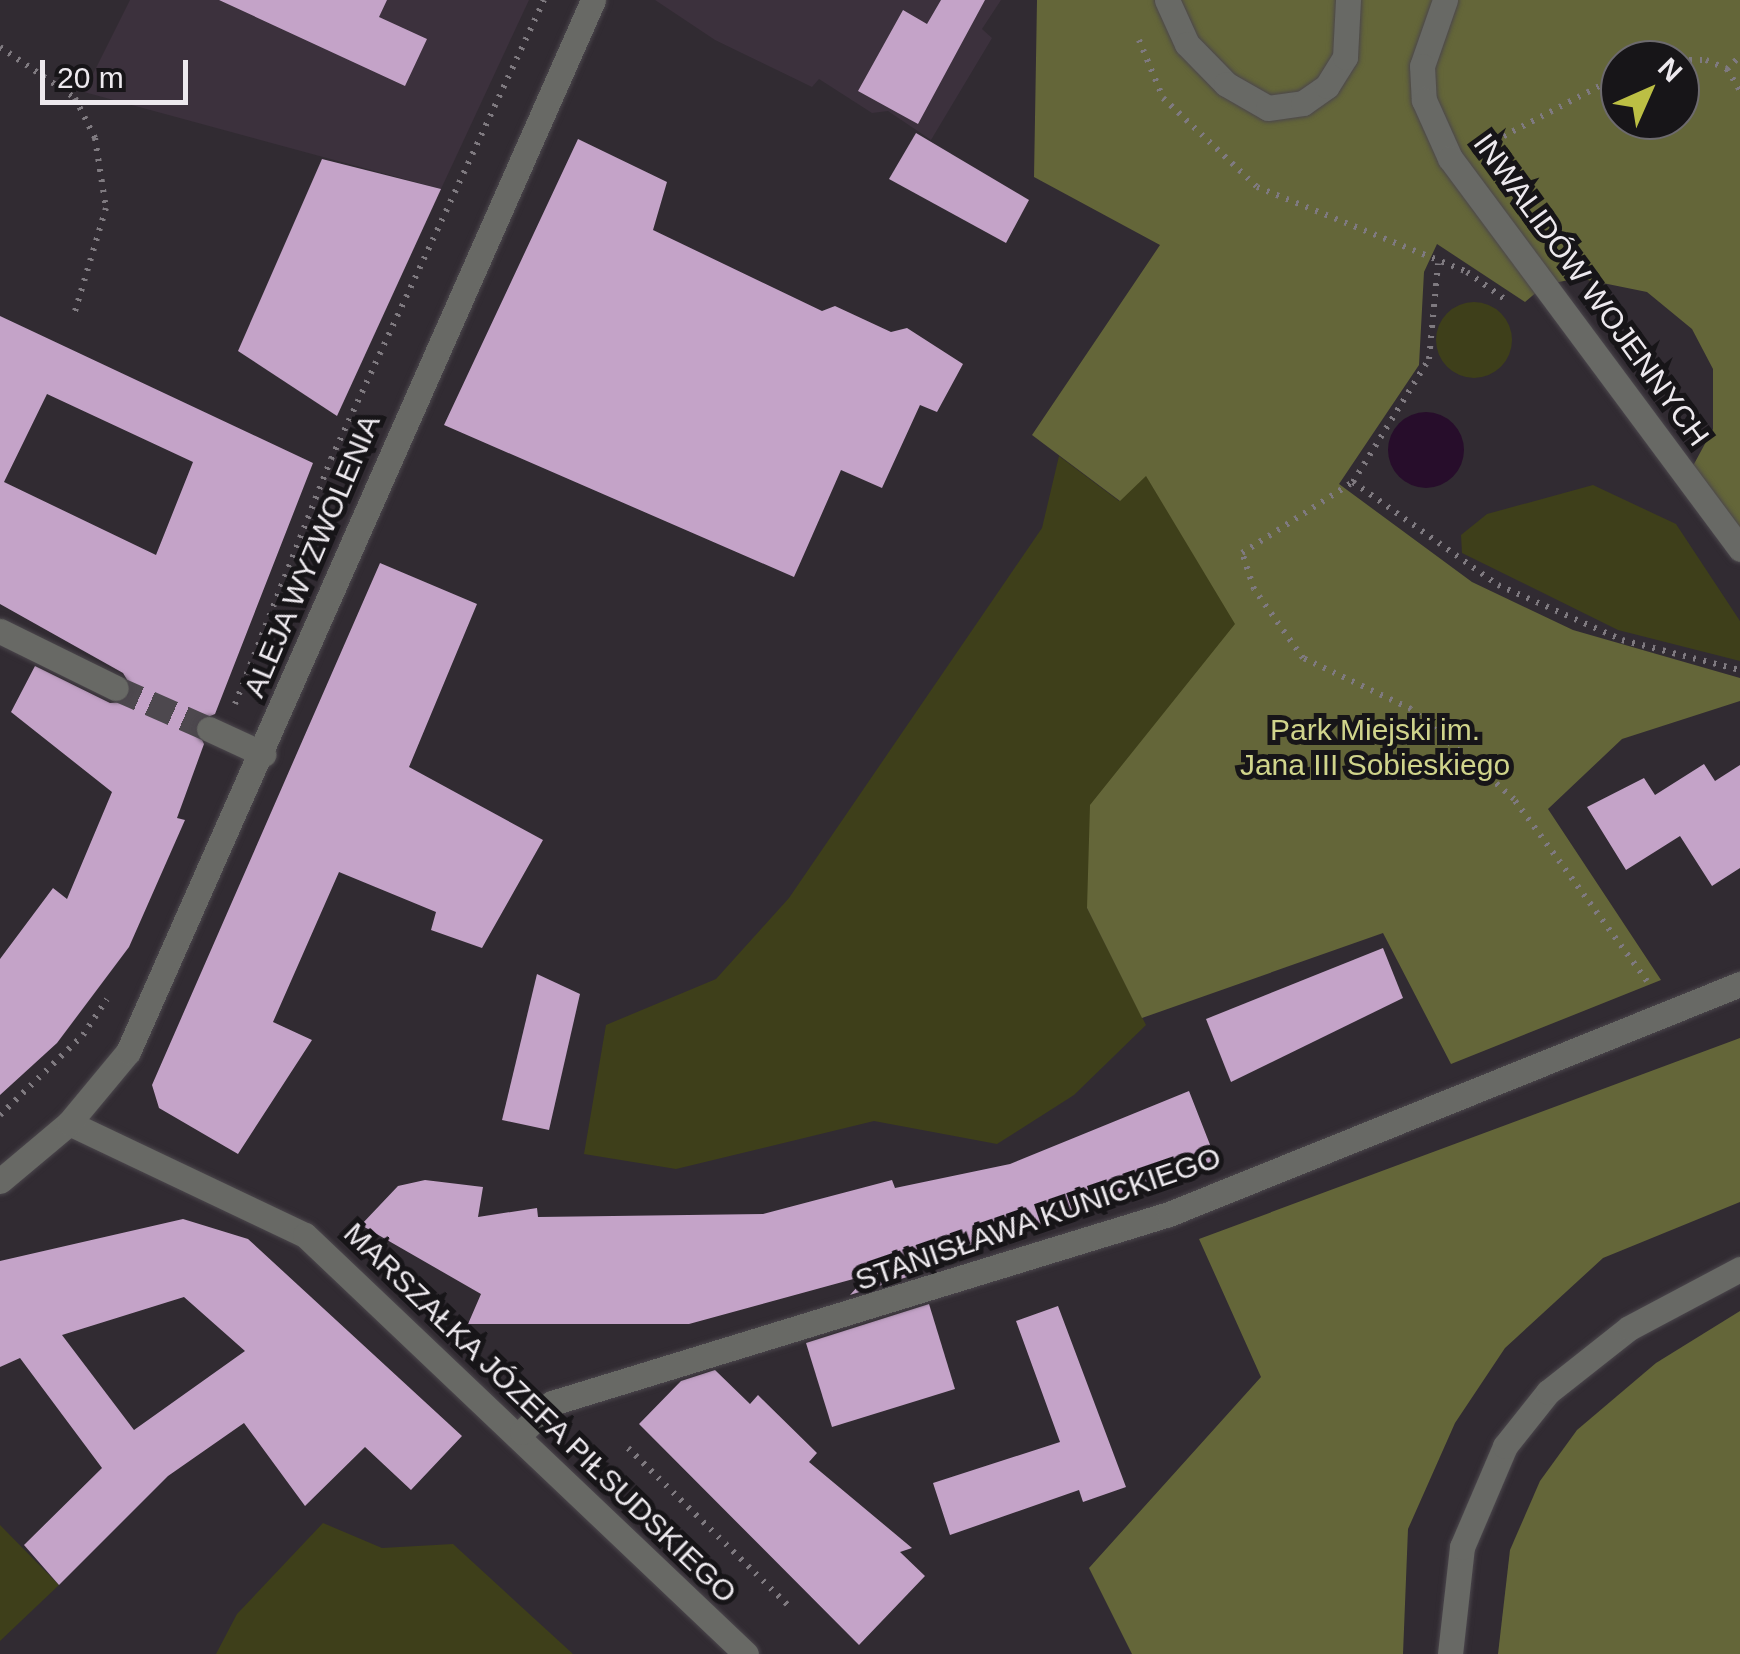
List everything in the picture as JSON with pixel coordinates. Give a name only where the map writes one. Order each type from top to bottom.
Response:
[{"type":"street","name":"ALEJA WYZWOLENIA","points":[[0,1181],[69,1123],[128,1052],[263,754],[592,0]]},
{"type":"street","points":[[1167,0],[1187,44],[1226,84],[1268,108],[1304,102],[1328,86],[1345,57],[1348,0]]},
{"type":"street","name":"INWALIDÓW WOJENNYCH","points":[[1446,0],[1422,66],[1424,100],[1450,158],[1740,549]]},
{"type":"street","points":[[0,631],[116,688]]},
{"type":"street","points":[[216,732],[263,754]]},
{"type":"street","name":"STANISŁAWA KUNICKIEGO","points":[[522,1432],[552,1403],[1169,1214],[1667,1010],[1740,984]]},
{"type":"street","name":"MARSZAŁKA JÓZEFA PIŁSUDSKIEGO","points":[[69,1123],[305,1235],[522,1432],[746,1654]]},
{"type":"street","points":[[1450,1654],[1462,1547],[1505,1446],[1548,1392],[1630,1328],[1740,1269]]},
{"type":"path","points":[[216,732],[331,458],[544,0]]},
{"type":"path","points":[[1137,34],[1163,98],[1257,187],[1434,262],[1429,360],[1352,482],[1242,553],[1254,589],[1303,658],[1411,709],[1514,799],[1667,1010]]},
{"type":"path","points":[[0,47],[74,98],[95,138],[106,208],[73,318]]},
{"type":"path","points":[[1727,68],[1740,56]]},
{"type":"path","points":[[1700,58],[1727,68],[1740,90]]},
{"type":"path","points":[[1450,158],[1540,124],[1600,87]]},
{"type":"path","points":[[1352,482],[1442,553],[1514,592],[1622,640],[1740,670]]},
{"type":"path","points":[[0,1115],[83,1035],[114,988]]},
{"type":"path","points":[[628,1448],[791,1608]]},
{"type":"shaded area","points":[[130,0],[529,0],[441,189],[84,92]]},
{"type":"shaded area","points":[[655,0],[1001,0],[982,29],[992,38],[931,140],[888,111],[872,113],[819,79],[812,87],[715,40]]},
{"type":"shaded area","points":[[1474,302],[1501,313],[1512,340],[1501,367],[1474,378],[1447,367],[1436,340],[1447,313]]},
{"type":"shaded area","points":[[1426,412],[1453,423],[1464,450],[1453,477],[1426,488],[1399,477],[1388,450],[1399,423]]},
{"type":"shaded area","points":[[1059,456],[1119,501],[1146,475],[1236,624],[1087,908],[1146,1025],[1074,1095],[997,1144],[874,1121],[676,1169],[584,1154],[606,1025],[716,979],[789,898],[1042,528]]},
{"type":"shaded area","points":[[1593,485],[1676,524],[1740,621],[1740,661],[1618,630],[1462,553],[1461,535],[1487,514]]},
{"type":"shaded area","points":[[323,1523],[382,1548],[453,1544],[573,1654],[216,1654],[237,1614]]},
{"type":"shaded area","points":[[0,1525],[59,1585],[0,1641]]},
{"type":"green space","name":"Park Miejski im. Jana III Sobieskiego","points":[[1037,0],[1740,0],[1740,550],[1688,475],[1713,429],[1713,369],[1692,329],[1647,292],[1578,278],[1545,285],[1525,302],[1437,244],[1424,272],[1419,365],[1339,484],[1472,582],[1573,630],[1740,678],[1740,701],[1622,739],[1548,809],[1661,980],[1451,1064],[1383,933],[1142,1018],[1087,908],[1090,805],[1235,624],[1146,476],[1120,501],[1032,435],[1160,245],[1034,177]]},
{"type":"green space","points":[[1740,1038],[1740,1202],[1603,1258],[1505,1348],[1455,1423],[1408,1529],[1403,1654],[1132,1654],[1089,1568],[1261,1377],[1199,1239]]},
{"type":"green space","points":[[1740,1311],[1740,1654],[1498,1654],[1510,1550],[1540,1481],[1577,1430],[1656,1363]]},
{"type":"building","points":[[219,0],[387,0],[379,17],[427,39],[405,86]]},
{"type":"building","points":[[941,0],[985,0],[918,124],[858,91],[903,10],[927,24]]},
{"type":"building","points":[[916,133],[1029,200],[1006,243],[889,179]]},
{"type":"building","points":[[578,139],[667,182],[653,230],[822,311],[835,306],[891,332],[907,328],[963,364],[937,412],[920,405],[882,488],[841,470],[794,577],[444,425]]},
{"type":"building","points":[[322,159],[441,189],[337,416],[238,351]]},
{"type":"building","points":[[0,316],[313,463],[215,714],[194,723],[204,744],[177,818],[185,820],[129,947],[57,1043],[0,1095],[0,959],[53,888],[67,899],[112,792],[11,712],[35,666],[110,703],[124,702],[132,688],[123,673],[0,604]],"holes":[[[47,394],[193,462],[156,555],[4,482]]]},
{"type":"building","points":[[380,563],[477,604],[409,767],[543,840],[482,948],[431,930],[436,912],[339,872],[273,1022],[312,1040],[238,1154],[159,1108],[152,1085]]},
{"type":"building","points":[[1704,764],[1715,781],[1740,765],[1740,868],[1712,886],[1680,836],[1626,870],[1587,807],[1644,778],[1655,795]]},
{"type":"building","points":[[1383,948],[1403,998],[1231,1082],[1206,1019]]},
{"type":"building","points":[[537,974],[580,994],[549,1130],[502,1120]]},
{"type":"building","points":[[1189,1091],[1216,1160],[1074,1217],[916,1261],[920,1273],[850,1295],[868,1275],[689,1324],[468,1324],[481,1294],[361,1225],[398,1186],[425,1180],[483,1187],[478,1217],[537,1208],[538,1217],[763,1214],[892,1180],[895,1188],[1010,1164]]},
{"type":"building","points":[[183,1219],[248,1239],[462,1436],[411,1490],[365,1447],[305,1506],[244,1423],[168,1476],[59,1585],[24,1545],[102,1468],[20,1358],[0,1367],[0,1261]],"holes":[[[184,1297],[245,1351],[134,1430],[62,1335]]]},
{"type":"building","points":[[929,1304],[955,1389],[832,1427],[806,1343]]},
{"type":"building","points":[[1058,1306],[1126,1487],[1083,1502],[1079,1490],[950,1535],[933,1483],[1060,1442],[1016,1321]]},
{"type":"building","points":[[715,1370],[750,1404],[758,1395],[817,1453],[809,1462],[912,1548],[900,1552],[925,1576],[859,1645],[639,1424],[681,1381]]},
{"type":"tunnel","points":[[116,688],[209,729]]}]
